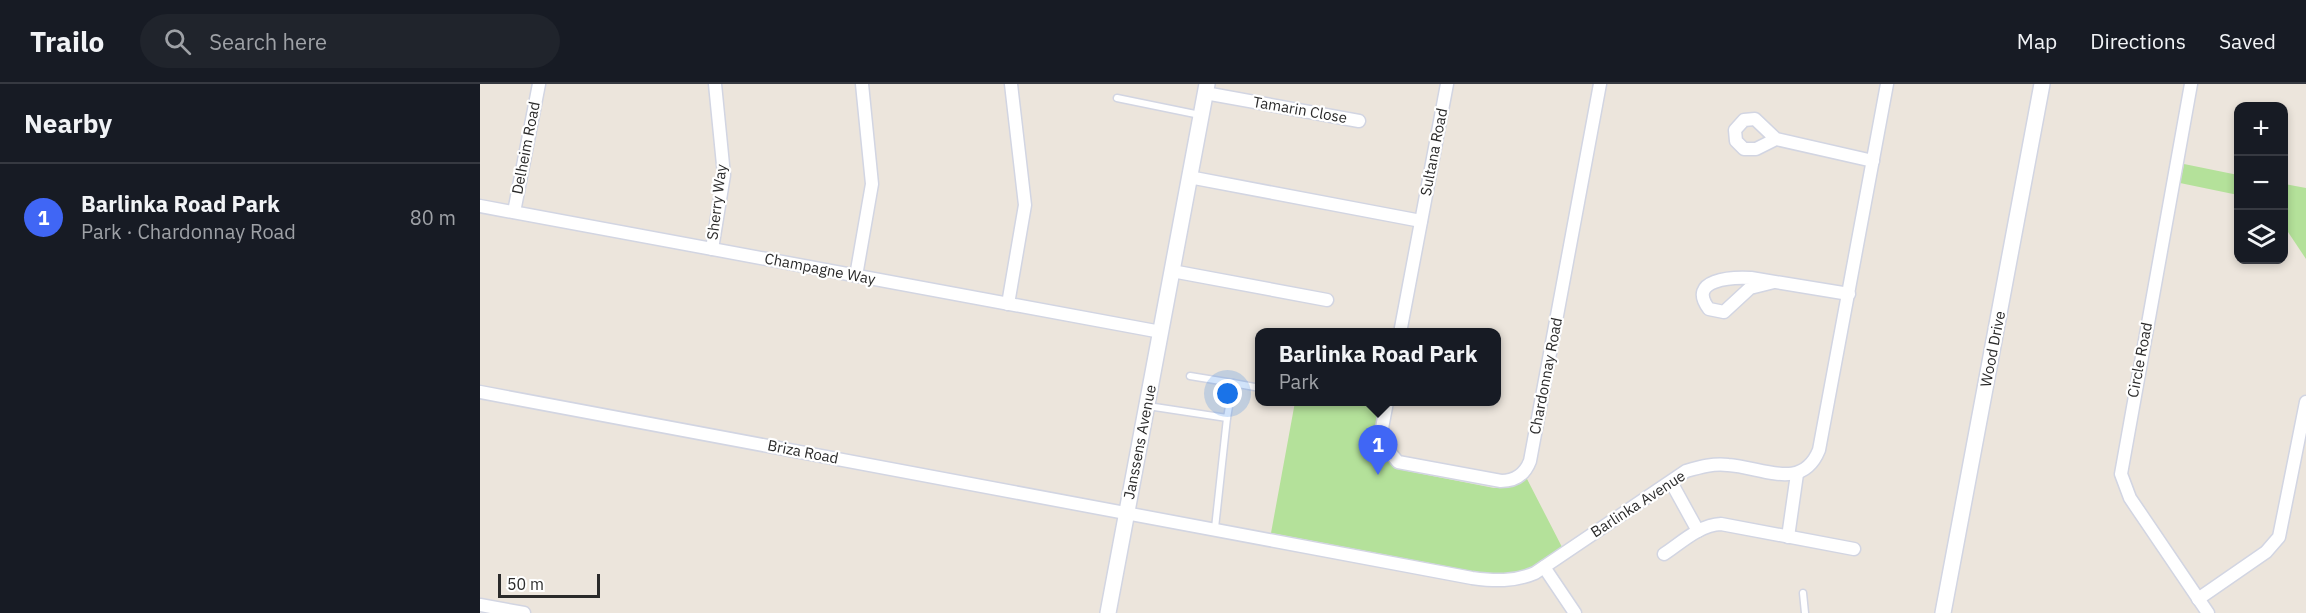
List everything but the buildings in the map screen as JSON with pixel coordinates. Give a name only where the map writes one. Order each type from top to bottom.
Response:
[{"type":"street","name":"Delheim Road","points":[[514,212],[538,84]]},
{"type":"street","name":"Sherry Way","points":[[712,249],[724,175],[715,84]]},
{"type":"street","points":[[856,276],[872,184],[862,84]]},
{"type":"street","points":[[1008,304],[1025,205],[1011,84]]},
{"type":"street","name":"Sultana Road","points":[[1421,221],[1447,84]]},
{"type":"street","name":"Chardonnay Road","points":[[1386,406],[1382,428],[1383,444],[1398,462],[1502,481],[1517,478],[1525,471],[1530,461],[1600,84]]},
{"type":"street","points":[[1788,537],[1797,474],[1808,469],[1819,450],[1887,84]]},
{"type":"street","name":"Wood Drive","points":[[1943,613],[2042,84]]},
{"type":"street","name":"Circle Road","points":[[2191,84],[2123,449],[2121,474],[2130,498],[2208,613]]},
{"type":"street","name":"Janssens Avenue","points":[[1108,613],[1206,88]]},
{"type":"street","name":"Tamarin Close","points":[[1206,88],[1359,121]]},
{"type":"street","points":[[1776,139],[1873,161]]},
{"type":"street","points":[[1189,177],[1421,221],[1401,328]]},
{"type":"street","name":"Champagne Way","points":[[480,206],[1161,332]]},
{"type":"street","points":[[1172,271],[1328,300]]},
{"type":"street","points":[[1774,282],[1750,288],[1724,312],[1714,312],[1706,306],[1706,288],[1715,280],[1737,277],[1774,282],[1849,294]]},
{"type":"street","name":"Briza Road","points":[[480,392],[1126,513]]},
{"type":"street","points":[[2198,598],[2266,552],[2279,537],[2306,402]]},
{"type":"street","name":"Barlinka Avenue","points":[[1126,513],[1492,581],[1522,578],[1544,567],[1686,471],[1716,465],[1788,475],[1797,474]]},
{"type":"street","points":[[1671,482],[1698,531]]},
{"type":"street","points":[[1664,554],[1698,531],[1721,524],[1854,549]]},
{"type":"street","points":[[1544,567],[1575,613]]},
{"type":"street","points":[[480,605],[524,613]]},
{"type":"lane","points":[[1117,98],[1201,116]]},
{"type":"lane","points":[[1190,376],[1255,387]]},
{"type":"lane","points":[[1215,528],[1233,383]]},
{"type":"lane","points":[[1148,406],[1227,418]]},
{"type":"lane","points":[[1803,593],[1805,613]]},
{"type":"green space","points":[[2184,164],[2234,174],[2234,194],[2180,183]]},
{"type":"green space","points":[[2288,185],[2306,188],[2306,259],[2288,232]]},
{"type":"green space","points":[[1294,406],[1381,406],[1376,443],[1382,456],[1397,469],[1494,488],[1511,487],[1526,477],[1563,549],[1524,571],[1493,575],[1271,533]]},
{"type":"place","name":"Barlinka Road Park","points":[[1378,475]]}]
